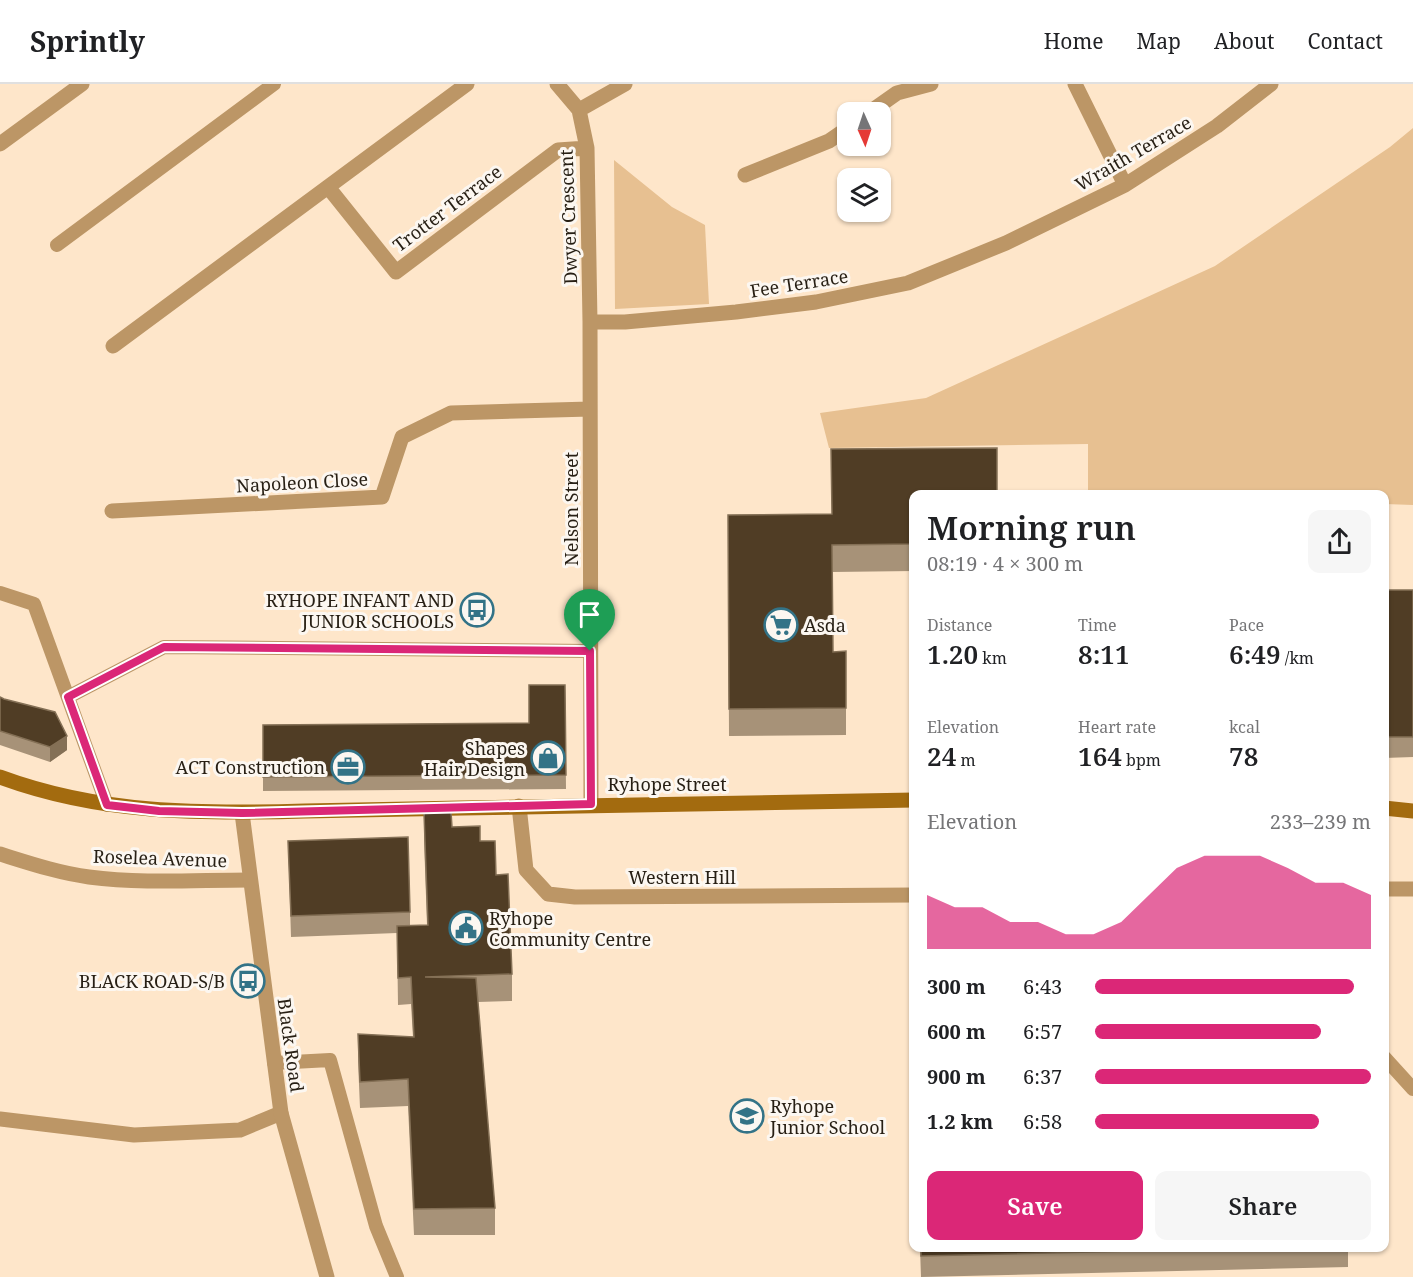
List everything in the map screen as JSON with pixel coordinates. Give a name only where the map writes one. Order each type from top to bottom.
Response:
[{"type":"main road","name":"Ryhope Street","points":[[0,777],[30,788],[107,805],[159,811],[242,813],[591,804],[909,800]]},
{"type":"main road","points":[[1389,809],[1413,811]]},
{"type":"street","points":[[0,144],[82,84]]},
{"type":"street","points":[[112,345],[467,84]]},
{"type":"street","name":"Dwyer Crescent","points":[[557,84],[579,110],[587,148],[590,322]]},
{"type":"street","points":[[579,110],[625,84]]},
{"type":"street","points":[[884,102],[897,93],[931,84]]},
{"type":"street","points":[[1075,84],[1125,185]]},
{"type":"street","name":"Wraith Terrace","points":[[1006,243],[1125,185],[1217,126],[1271,84]]},
{"type":"street","points":[[745,175],[829,141],[837,136]]},
{"type":"street","name":"Trotter Terrace","points":[[328,187],[396,272],[558,150],[587,148]]},
{"type":"street","name":"Fee Terrace","points":[[590,322],[658,320],[816,302],[908,283],[1006,243]]},
{"type":"street","name":"Nelson Street","points":[[590,322],[591,804]]},
{"type":"street","name":"Napoleon Close","points":[[112,511],[382,497],[402,437],[451,413],[590,409]]},
{"type":"street","name":"Western Hill","points":[[519,806],[525,870],[548,894],[575,897],[909,895]]},
{"type":"street","name":"Black Road","points":[[242,813],[280,1113],[327,1277]]},
{"type":"street","name":"Roselea Avenue","points":[[0,854],[35,866],[88,877],[135,880],[249,880]]},
{"type":"street","points":[[1389,890],[1413,889]]},
{"type":"street","points":[[0,1119],[134,1135],[240,1130],[280,1113]]},
{"type":"lane","points":[[57,245],[274,84]]},
{"type":"lane","points":[[0,593],[34,604],[107,805]]},
{"type":"lane","points":[[68,697],[164,647],[590,651]]},
{"type":"lane","points":[[274,1063],[330,1060],[376,1226],[397,1277]]},
{"type":"lane","points":[[1389,1063],[1413,1089]]},
{"type":"shaded area","points":[[1413,128],[1413,505],[1389,504],[1389,490],[1088,490],[1088,444],[829,448],[820,413],[926,398],[1215,266],[1390,147]]},
{"type":"shaded area","points":[[614,160],[672,207],[705,225],[709,304],[615,309]]},
{"type":"building","points":[[997,448],[997,490],[909,490],[909,544],[832,545],[833,652],[846,651],[846,708],[729,709],[728,515],[832,514],[831,449]]},
{"type":"building","points":[[1389,590],[1413,590],[1413,737],[1389,737]]},
{"type":"building","points":[[529,685],[565,685],[566,775],[263,777],[263,725],[529,723]]},
{"type":"building","points":[[0,697],[55,712],[67,736],[50,747],[0,731]]},
{"type":"building","points":[[451,812],[452,827],[480,826],[480,841],[495,841],[496,875],[508,874],[512,974],[425,977],[476,978],[495,1208],[414,1209],[408,1079],[360,1082],[358,1034],[414,1037],[411,977],[398,978],[397,926],[428,925],[424,813]]},
{"type":"building","points":[[408,837],[410,912],[291,916],[288,841]]},
{"type":"building","points":[[921,1252],[1091,1252],[921,1256]]},
{"type":"place","name":"RYHOPE INFANT AND JUNIOR SCHOOLS","points":[[477,610]]},
{"type":"place","name":"Asda","points":[[781,625]]},
{"type":"place","name":"Shapes Hair Design","points":[[548,758]]},
{"type":"place","name":"ACT Construction","points":[[348,767]]},
{"type":"place","name":"Ryhope Community Centre","points":[[466,928]]},
{"type":"place","name":"BLACK ROAD-S/B","points":[[248,981]]},
{"type":"place","name":"Ryhope Junior School","points":[[747,1116]]},
{"type":"route","points":[[164,647],[590,651],[591,804],[242,813],[159,811],[107,805],[68,697],[164,647]]}]
